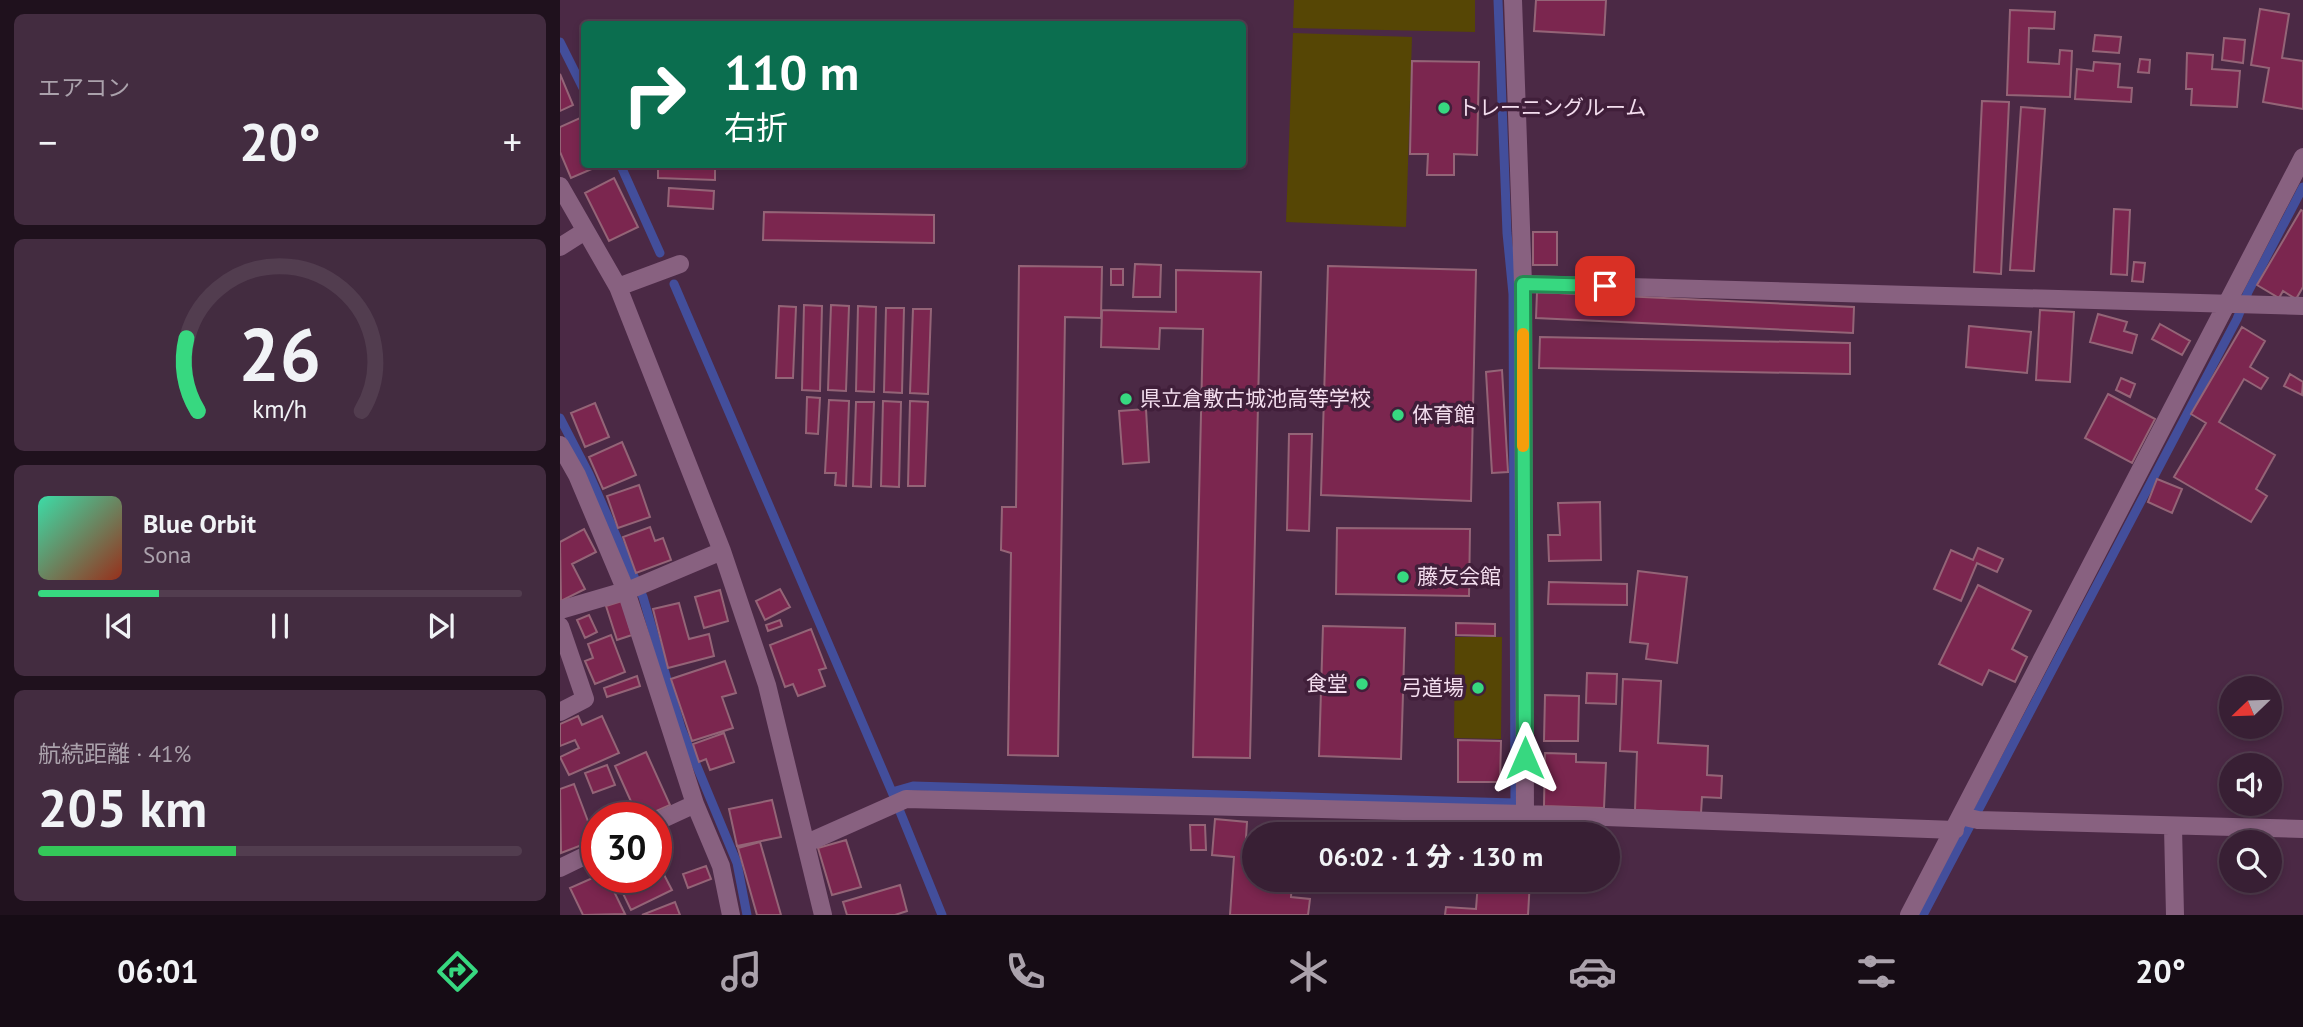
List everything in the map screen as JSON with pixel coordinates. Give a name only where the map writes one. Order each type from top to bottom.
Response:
[{"type":"street","points":[[1513,0],[1523,284],[1525,814]]},
{"type":"street","points":[[1909,915],[1965,821],[2238,305],[2303,157]]},
{"type":"street","points":[[560,186],[618,287],[722,551],[767,685],[807,843],[822,915]]},
{"type":"street","points":[[560,247],[585,231]]},
{"type":"street","points":[[618,287],[680,264]]},
{"type":"street","points":[[1523,284],[2303,306]]},
{"type":"street","points":[[560,445],[634,588],[695,804],[721,866],[731,915]]},
{"type":"street","points":[[560,610],[634,588],[722,551]]},
{"type":"street","points":[[560,626],[585,699],[560,712]]},
{"type":"street","points":[[807,843],[905,799],[1525,814],[2303,828]]},
{"type":"street","points":[[672,815],[695,804]]},
{"type":"street","points":[[2173,827],[2175,915]]},
{"type":"street","points":[[560,868],[581,858]]},
{"type":"shaded area","points":[[1294,0],[1475,0],[1475,32],[1293,28]]},
{"type":"shaded area","points":[[1293,33],[1412,37],[1406,227],[1286,222]]},
{"type":"shaded area","name":"弓道場","points":[[1455,637],[1502,637],[1501,739],[1454,738]]},
{"type":"building","points":[[1536,0],[1606,0],[1604,35],[1534,31]]},
{"type":"building","points":[[2260,9],[2289,14],[2282,58],[2303,61],[2303,109],[2263,102],[2269,68],[2251,65]]},
{"type":"building","points":[[2010,10],[2055,12],[2054,29],[2029,28],[2028,62],[2059,64],[2060,50],[2072,51],[2070,97],[2007,95]]},
{"type":"building","points":[[2095,35],[2121,37],[2119,53],[2093,51]]},
{"type":"building","points":[[2224,38],[2245,40],[2243,63],[2222,60]]},
{"type":"building","points":[[2187,53],[2213,55],[2212,69],[2240,71],[2237,107],[2191,105],[2192,89],[2186,89]]},
{"type":"building","points":[[2140,59],[2150,60],[2149,73],[2138,72]]},
{"type":"building","name":"トレーニングルーム","points":[[1412,61],[1479,62],[1477,155],[1454,154],[1454,175],[1427,175],[1428,154],[1410,154]]},
{"type":"building","points":[[2094,62],[2120,64],[2118,87],[2132,88],[2131,102],[2075,99],[2077,69],[2093,71]]},
{"type":"building","points":[[560,74],[573,105],[560,111]]},
{"type":"building","points":[[1982,101],[2009,102],[2001,274],[1974,272]]},
{"type":"building","points":[[2021,107],[2045,109],[2034,271],[2010,270]]},
{"type":"building","points":[[580,118],[581,168],[594,168],[571,178],[560,152],[560,127]]},
{"type":"building","points":[[658,168],[715,168],[715,180],[658,178]]},
{"type":"building","points":[[614,178],[638,227],[609,241],[585,193]]},
{"type":"building","points":[[669,188],[714,191],[713,209],[668,206]]},
{"type":"building","points":[[2114,209],[2130,210],[2127,275],[2111,274]]},
{"type":"building","points":[[2301,210],[2303,287],[2296,299],[2283,291],[2279,298],[2257,285]]},
{"type":"building","points":[[764,212],[934,215],[934,243],[763,240]]},
{"type":"building","points":[[1533,232],[1557,232],[1557,265],[1533,265]]},
{"type":"building","points":[[2134,262],[2145,263],[2143,282],[2132,281]]},
{"type":"building","points":[[1135,264],[1161,265],[1160,297],[1133,297]]},
{"type":"building","points":[[1019,266],[1102,267],[1101,318],[1065,317],[1058,756],[1008,755],[1011,553],[1001,550],[1002,507],[1016,507]]},
{"type":"building","name":"体育館","points":[[1328,266],[1476,270],[1471,501],[1321,495]]},
{"type":"building","points":[[1111,269],[1123,269],[1123,285],[1111,285]]},
{"type":"building","points":[[1176,270],[1261,272],[1250,758],[1193,757],[1203,329],[1160,328],[1159,349],[1101,347],[1102,310],[1176,312]]},
{"type":"building","points":[[1537,292],[1854,307],[1853,333],[1536,318]]},
{"type":"building","points":[[804,305],[822,306],[820,391],[802,390]]},
{"type":"building","points":[[831,305],[849,306],[846,391],[828,390]]},
{"type":"building","points":[[779,306],[796,307],[793,378],[776,378]]},
{"type":"building","points":[[858,306],[876,307],[874,392],[856,391]]},
{"type":"building","points":[[886,308],[904,308],[902,393],[884,392]]},
{"type":"building","points":[[913,309],[931,309],[928,394],[910,393]]},
{"type":"building","points":[[2040,310],[2074,312],[2070,382],[2036,380]]},
{"type":"building","points":[[2098,314],[2127,322],[2124,331],[2137,335],[2132,353],[2090,342]]},
{"type":"building","points":[[2160,324],[2190,341],[2182,355],[2152,339]]},
{"type":"building","points":[[1969,326],[2031,332],[2027,373],[1966,367]]},
{"type":"building","points":[[2242,327],[2265,341],[2250,367],[2268,378],[2261,389],[2244,379],[2219,422],[2275,455],[2256,489],[2267,496],[2251,522],[2174,477],[2206,423],[2191,414]]},
{"type":"building","points":[[1540,337],[1850,343],[1850,374],[1539,368]]},
{"type":"building","points":[[1502,370],[1508,472],[1492,473],[1486,372]]},
{"type":"building","points":[[2290,374],[2303,382],[2302,395],[2284,386]]},
{"type":"building","points":[[2121,378],[2135,384],[2130,397],[2116,390]]},
{"type":"building","points":[[2108,394],[2155,419],[2132,463],[2085,438]]},
{"type":"building","points":[[807,397],[820,398],[818,434],[806,433]]},
{"type":"building","points":[[829,400],[849,401],[846,486],[835,485],[836,473],[825,473]]},
{"type":"building","points":[[883,401],[901,402],[899,487],[881,486]]},
{"type":"building","points":[[910,401],[928,402],[925,486],[908,486]]},
{"type":"building","points":[[856,402],[874,402],[871,487],[853,486]]},
{"type":"building","points":[[595,403],[609,437],[585,447],[571,413]]},
{"type":"building","points":[[1146,409],[1149,462],[1123,464],[1119,411]]},
{"type":"building","points":[[1289,434],[1312,434],[1309,531],[1287,530]]},
{"type":"building","points":[[622,442],[636,475],[603,489],[589,457]]},
{"type":"building","points":[[2157,479],[2182,489],[2172,513],[2148,502]]},
{"type":"building","points":[[639,485],[650,517],[618,528],[607,496]]},
{"type":"building","points":[[1600,502],[1601,560],[1549,561],[1548,535],[1560,535],[1558,503]]},
{"type":"building","points":[[650,527],[655,541],[663,538],[671,560],[636,573],[623,537]]},
{"type":"building","name":"藤友会館","points":[[1337,528],[1470,529],[1469,596],[1336,594]]},
{"type":"building","points":[[584,529],[596,552],[572,564],[585,589],[561,601],[560,542]]},
{"type":"building","points":[[1978,548],[2003,559],[1997,572],[1977,563],[1961,601],[1934,589],[1951,550],[1973,560]]},
{"type":"building","points":[[1638,571],[1687,577],[1677,663],[1646,659],[1648,644],[1630,642]]},
{"type":"building","points":[[1549,582],[1627,584],[1627,605],[1548,604]]},
{"type":"building","points":[[1978,585],[2031,611],[2012,649],[2027,657],[2015,682],[1989,670],[1982,685],[1939,664]]},
{"type":"building","points":[[780,589],[790,607],[765,620],[756,601]]},
{"type":"building","points":[[720,590],[728,621],[704,628],[695,597]]},
{"type":"building","points":[[622,601],[632,635],[617,640],[606,606]]},
{"type":"building","points":[[679,603],[689,639],[709,634],[714,656],[668,668],[653,609]]},
{"type":"building","points":[[589,615],[597,632],[585,638],[577,620]]},
{"type":"building","points":[[780,620],[782,626],[768,631],[766,625]]},
{"type":"building","points":[[1456,623],[1495,624],[1495,636],[1456,635]]},
{"type":"building","name":"食堂","points":[[1323,626],[1405,628],[1401,759],[1319,756]]},
{"type":"building","points":[[811,629],[826,668],[819,670],[825,686],[798,696],[793,684],[785,687],[770,645]]},
{"type":"building","points":[[611,635],[625,672],[595,684],[585,661],[593,658],[588,644]]},
{"type":"building","points":[[725,661],[736,693],[722,697],[733,728],[692,741],[671,679]]},
{"type":"building","points":[[1587,673],[1617,674],[1616,704],[1586,703]]},
{"type":"building","points":[[637,676],[640,686],[607,697],[604,688]]},
{"type":"building","points":[[1623,679],[1661,681],[1658,743],[1708,746],[1707,775],[1722,776],[1721,798],[1702,797],[1701,813],[1635,810],[1637,752],[1620,751]]},
{"type":"building","points":[[1545,695],[1579,696],[1578,741],[1544,741]]},
{"type":"building","points":[[578,716],[582,725],[602,716],[619,753],[569,775],[560,757],[579,748],[575,740],[560,746],[560,724]]},
{"type":"building","points":[[724,733],[734,762],[710,770],[706,759],[699,762],[693,744]]},
{"type":"building","points":[[1458,740],[1501,741],[1500,782],[1458,782]]},
{"type":"building","points":[[646,752],[669,802],[631,802],[615,766]]},
{"type":"building","points":[[1545,753],[1576,754],[1576,762],[1606,763],[1604,808],[1544,806]]},
{"type":"building","points":[[607,765],[615,785],[593,793],[585,773]]},
{"type":"building","points":[[574,784],[581,803],[581,845],[561,853],[560,789]]},
{"type":"building","points":[[772,800],[781,837],[737,846],[729,809]]},
{"type":"building","points":[[1215,819],[1247,822],[1242,822],[1242,892],[1291,892],[1291,897],[1310,899],[1308,915],[1230,915],[1234,857],[1212,855]]},
{"type":"building","points":[[1190,825],[1205,825],[1206,850],[1191,850]]},
{"type":"building","points":[[846,840],[861,887],[832,895],[818,848]]},
{"type":"building","points":[[760,842],[781,915],[757,915],[738,848]]},
{"type":"building","points":[[706,866],[711,879],[688,888],[683,874]]},
{"type":"building","points":[[581,883],[581,893],[615,893],[625,914],[583,915],[570,888]]},
{"type":"building","points":[[900,885],[907,911],[895,915],[847,915],[843,902]]},
{"type":"building","points":[[1477,892],[1529,892],[1528,915],[1445,915],[1446,907],[1476,909]]},
{"type":"building","points":[[623,893],[666,893],[631,910]]},
{"type":"building","points":[[675,902],[680,915],[642,915]]},
{"type":"waterway","points":[[892,792],[913,786],[1515,803],[1513,294],[1507,233],[1498,0]]},
{"type":"waterway","points":[[560,42],[581,84]]},
{"type":"waterway","points":[[622,168],[660,253]]},
{"type":"waterway","points":[[1923,915],[2237,319],[2248,292],[2303,187]]},
{"type":"waterway","points":[[674,284],[942,915]]},
{"type":"waterway","points":[[560,418],[589,474],[643,597],[681,728],[737,863],[747,915]]},
{"type":"slow traffic","points":[[1523,334],[1523,446]]},
{"type":"place","name":"トレーニングルーム","points":[[1444,108]]},
{"type":"place","name":"県立倉敷古城池高等学校","points":[[1126,399]]},
{"type":"place","name":"体育館","points":[[1398,415]]},
{"type":"place","name":"藤友会館","points":[[1403,577]]},
{"type":"place","name":"食堂","points":[[1362,684]]},
{"type":"place","name":"弓道場","points":[[1478,688]]},
{"type":"route","points":[[1525,758],[1523,284],[1605,286]]}]
